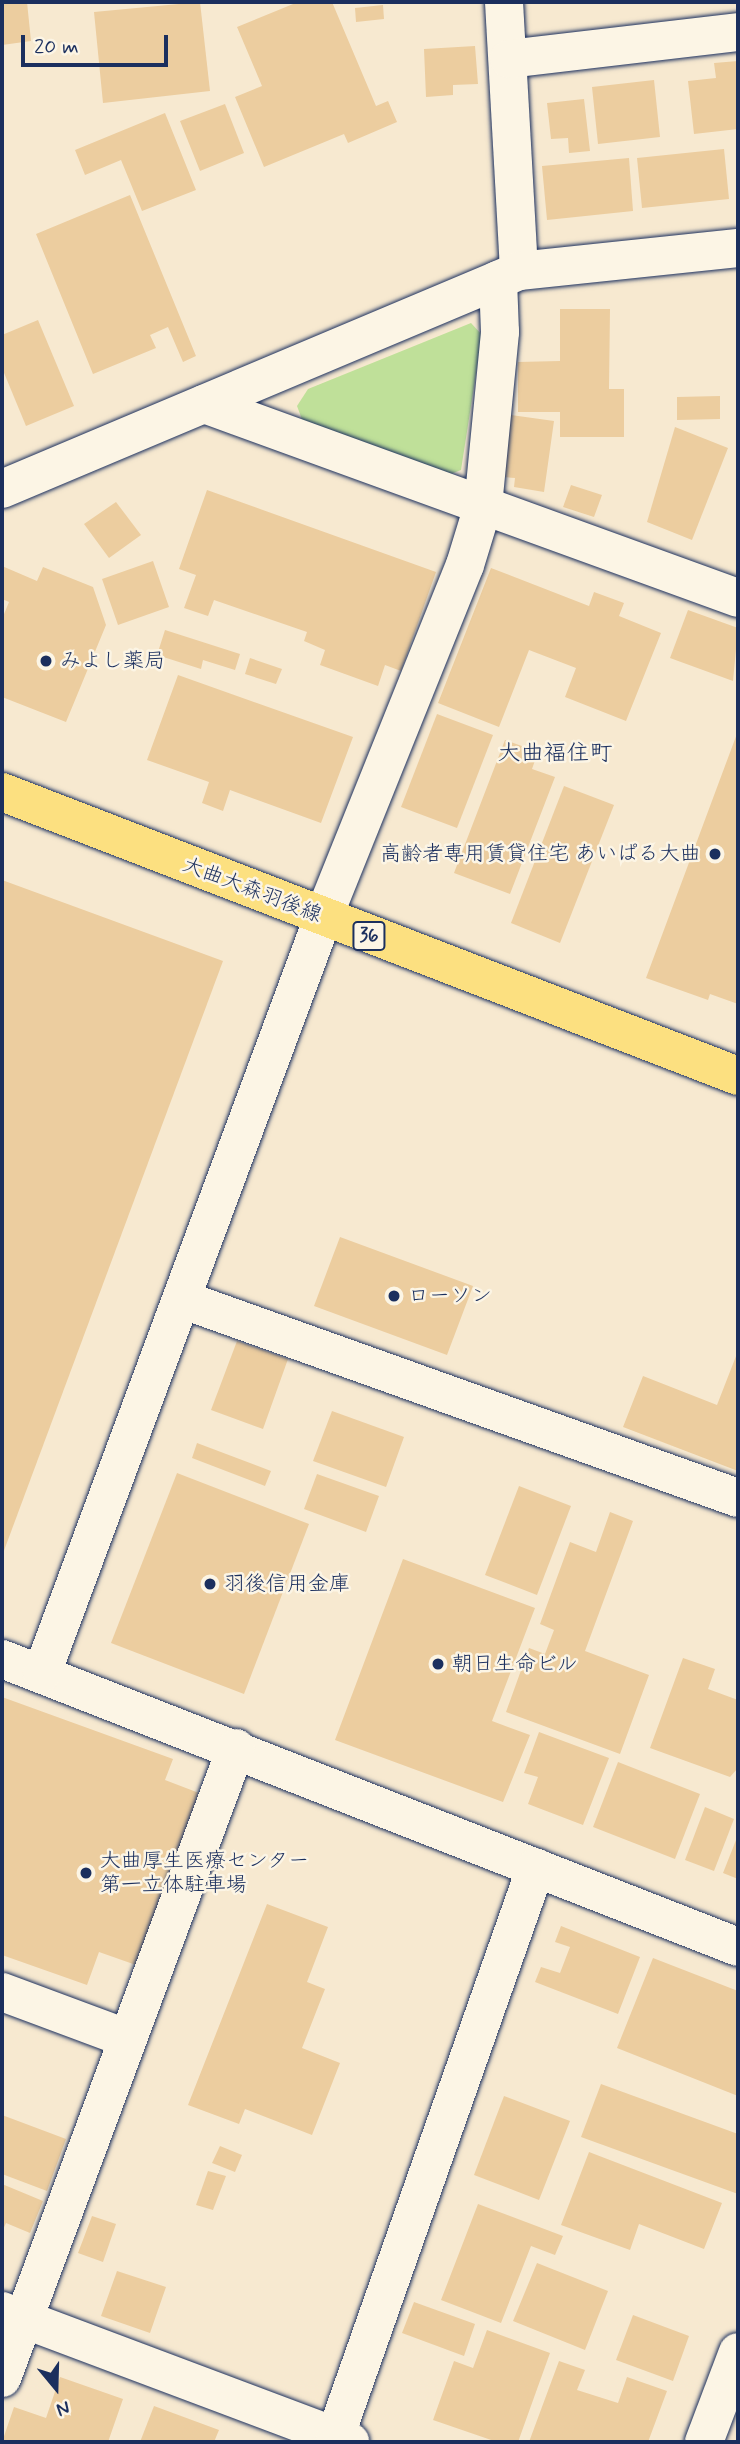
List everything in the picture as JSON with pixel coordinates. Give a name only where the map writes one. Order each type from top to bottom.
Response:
[{"type":"main road","name":"大曲大森羽後線","points":[[2,792],[738,1076]]},
{"type":"street","points":[[42,1673],[184,1300],[323,918],[465,565],[482,506],[508,275],[509,59],[504,2]]},
{"type":"street","points":[[509,59],[738,32]]},
{"type":"street","points":[[2,489],[508,275],[738,248]]},
{"type":"street","points":[[204,404],[738,598]]},
{"type":"street","points":[[184,1300],[738,1498]]},
{"type":"street","points":[[2,1659],[236,1748],[738,1947]]},
{"type":"street","points":[[2,2378],[12,2316],[127,2038],[236,1748]]},
{"type":"street","points":[[12,2316],[342,2440],[536,1867]]},
{"type":"street","points":[[2,1992],[127,2038]]},
{"type":"street","points":[[704,2442],[738,2352]]},
{"type":"green space","points":[[471,323],[482,335],[461,470],[448,475],[303,422],[297,406],[308,389]]},
{"type":"building","points":[[2,2],[27,2],[31,41],[2,45]]},
{"type":"building","points":[[200,2],[210,91],[103,103],[94,12]]},
{"type":"building","points":[[298,2],[332,2],[376,106],[388,101],[397,122],[348,143],[344,134],[264,167],[235,97],[262,86],[237,27]]},
{"type":"building","points":[[383,5],[384,19],[356,22],[355,8]]},
{"type":"building","points":[[475,46],[478,84],[453,85],[453,95],[426,97],[424,49]]},
{"type":"building","points":[[738,61],[738,129],[694,134],[688,81],[716,78],[714,63]]},
{"type":"building","points":[[654,80],[660,137],[598,144],[592,87]]},
{"type":"building","points":[[584,99],[590,151],[569,153],[568,138],[551,139],[547,103]]},
{"type":"building","points":[[225,104],[244,153],[200,171],[180,121]]},
{"type":"building","points":[[165,113],[196,190],[142,211],[121,160],[85,175],[75,150]]},
{"type":"building","points":[[724,149],[729,199],[642,208],[637,158]]},
{"type":"building","points":[[629,158],[633,211],[547,220],[542,166]]},
{"type":"building","points":[[130,195],[196,356],[183,362],[168,327],[150,335],[156,348],[93,374],[36,234]]},
{"type":"building","points":[[560,309],[610,309],[609,389],[624,389],[624,437],[560,437],[560,412],[518,412],[518,362],[560,361]]},
{"type":"building","points":[[38,320],[74,406],[26,426],[2,368],[2,335]]},
{"type":"building","points":[[720,396],[720,419],[677,420],[677,397]]},
{"type":"building","points":[[511,415],[554,421],[544,492],[514,487],[515,478],[502,477]]},
{"type":"building","points":[[675,427],[728,448],[692,540],[647,522]]},
{"type":"building","points":[[571,485],[602,495],[594,517],[563,507]]},
{"type":"building","points":[[207,490],[436,572],[401,671],[385,665],[378,686],[320,665],[325,650],[304,641],[307,632],[214,600],[208,616],[184,608],[196,575],[179,569]]},
{"type":"building","points":[[116,502],[141,535],[109,558],[84,524]]},
{"type":"building","points":[[153,561],[169,607],[118,625],[102,579]]},
{"type":"building","name":"みよし薬局","points":[[2,566],[37,581],[43,567],[93,587],[106,625],[66,722],[2,697],[2,619],[9,602],[2,599]]},
{"type":"building","points":[[491,568],[589,606],[594,592],[624,603],[619,616],[661,633],[626,721],[565,697],[576,668],[529,650],[499,727],[438,703]]},
{"type":"building","points":[[688,610],[738,628],[733,681],[670,658]]},
{"type":"building","points":[[165,630],[240,654],[235,670],[203,660],[201,669],[157,655]]},
{"type":"building","points":[[250,658],[282,669],[276,684],[245,674]]},
{"type":"building","points":[[178,675],[353,737],[321,823],[230,790],[223,811],[202,803],[209,782],[147,760]]},
{"type":"building","points":[[437,714],[493,735],[457,828],[401,807]]},
{"type":"building","name":"高齢者専用賃貸住宅 あいぱる大曲","points":[[738,731],[738,1004],[710,994],[708,1000],[646,978]]},
{"type":"building","points":[[505,740],[538,752],[532,769],[555,777],[510,894],[454,873]]},
{"type":"building","points":[[564,786],[614,805],[560,943],[511,923]]},
{"type":"building","points":[[2,880],[223,961],[2,1556]]},
{"type":"building","name":"ローソン","points":[[340,1237],[473,1286],[447,1355],[314,1306]]},
{"type":"building","points":[[237,1341],[288,1359],[263,1429],[211,1410]]},
{"type":"building","points":[[738,1351],[738,1471],[623,1427],[643,1376],[717,1405]]},
{"type":"building","points":[[332,1411],[404,1437],[386,1487],[313,1461]]},
{"type":"building","points":[[197,1443],[271,1471],[265,1486],[192,1458]]},
{"type":"building","name":"羽後信用金庫","points":[[177,1473],[309,1524],[244,1694],[111,1643]]},
{"type":"building","points":[[317,1474],[379,1496],[366,1532],[304,1509]]},
{"type":"building","points":[[519,1486],[571,1506],[537,1595],[485,1575]]},
{"type":"building","points":[[610,1512],[633,1521],[585,1651],[649,1675],[620,1754],[506,1712],[529,1648],[545,1654],[554,1630],[540,1624],[570,1542],[596,1552]]},
{"type":"building","name":"朝日生命ビル","points":[[403,1559],[535,1608],[492,1721],[530,1735],[503,1802],[335,1740]]},
{"type":"building","points":[[683,1658],[715,1669],[708,1689],[738,1700],[738,1768],[730,1777],[650,1748]]},
{"type":"building","name":"大曲厚生医療センター 第一立体駐車場","points":[[2,1697],[173,1759],[165,1780],[199,1793],[136,1965],[99,1952],[87,1985],[2,1955]]},
{"type":"building","points":[[539,1732],[609,1758],[583,1825],[528,1804],[538,1777],[524,1773]]},
{"type":"building","points":[[618,1762],[700,1794],[675,1859],[593,1827]]},
{"type":"building","points":[[705,1807],[734,1819],[714,1871],[685,1860]]},
{"type":"building","points":[[738,1835],[738,1879],[723,1873]]},
{"type":"building","points":[[267,1904],[328,1927],[307,1982],[325,1989],[302,2048],[340,2063],[312,2135],[245,2109],[239,2124],[188,2105]]},
{"type":"building","points":[[561,1926],[640,1957],[618,2014],[535,1982],[541,1967],[560,1973],[570,1947],[555,1942]]},
{"type":"building","points":[[653,1958],[738,1991],[738,2096],[617,2048]]},
{"type":"building","points":[[601,2084],[738,2134],[738,2194],[581,2137]]},
{"type":"building","points":[[504,2096],[570,2121],[539,2200],[474,2175]]},
{"type":"building","points":[[2,2115],[66,2139],[47,2191],[2,2174]]},
{"type":"building","points":[[220,2146],[242,2155],[235,2172],[212,2163]]},
{"type":"building","points":[[589,2152],[722,2203],[704,2249],[639,2224],[630,2250],[561,2225]]},
{"type":"building","points":[[208,2171],[226,2176],[213,2210],[196,2205]]},
{"type":"building","points":[[2,2184],[43,2201],[30,2233],[6,2223],[2,2232]]},
{"type":"building","points":[[478,2204],[563,2236],[555,2255],[531,2246],[501,2323],[441,2300]]},
{"type":"building","points":[[92,2216],[116,2224],[103,2262],[78,2253]]},
{"type":"building","points":[[537,2263],[608,2291],[585,2350],[513,2321]]},
{"type":"building","points":[[117,2271],[166,2287],[150,2333],[101,2316]]},
{"type":"building","points":[[414,2302],[475,2324],[464,2356],[402,2333]]},
{"type":"building","points":[[633,2315],[689,2336],[673,2381],[616,2360]]},
{"type":"building","points":[[487,2330],[550,2353],[518,2442],[497,2442],[433,2420],[454,2361],[473,2368]]},
{"type":"building","points":[[559,2361],[585,2370],[577,2390],[618,2403],[627,2377],[667,2391],[648,2442],[529,2442]]},
{"type":"building","points":[[60,2377],[123,2399],[108,2442],[2,2442],[14,2407],[46,2418]]},
{"type":"building","points":[[154,2406],[219,2430],[214,2442],[140,2442]]},
{"type":"place","name":"みよし薬局","points":[[46,661]]},
{"type":"place","name":"高齢者専用賃貸住宅 あいぱる大曲","points":[[715,854]]},
{"type":"place","name":"ローソン","points":[[394,1296]]},
{"type":"place","name":"羽後信用金庫","points":[[210,1584]]},
{"type":"place","name":"朝日生命ビル","points":[[438,1664]]},
{"type":"place","name":"大曲厚生医療センター 第一立体駐車場","points":[[86,1873]]},
{"type":"district","name":"大曲福住町","points":[[555,754]]}]
